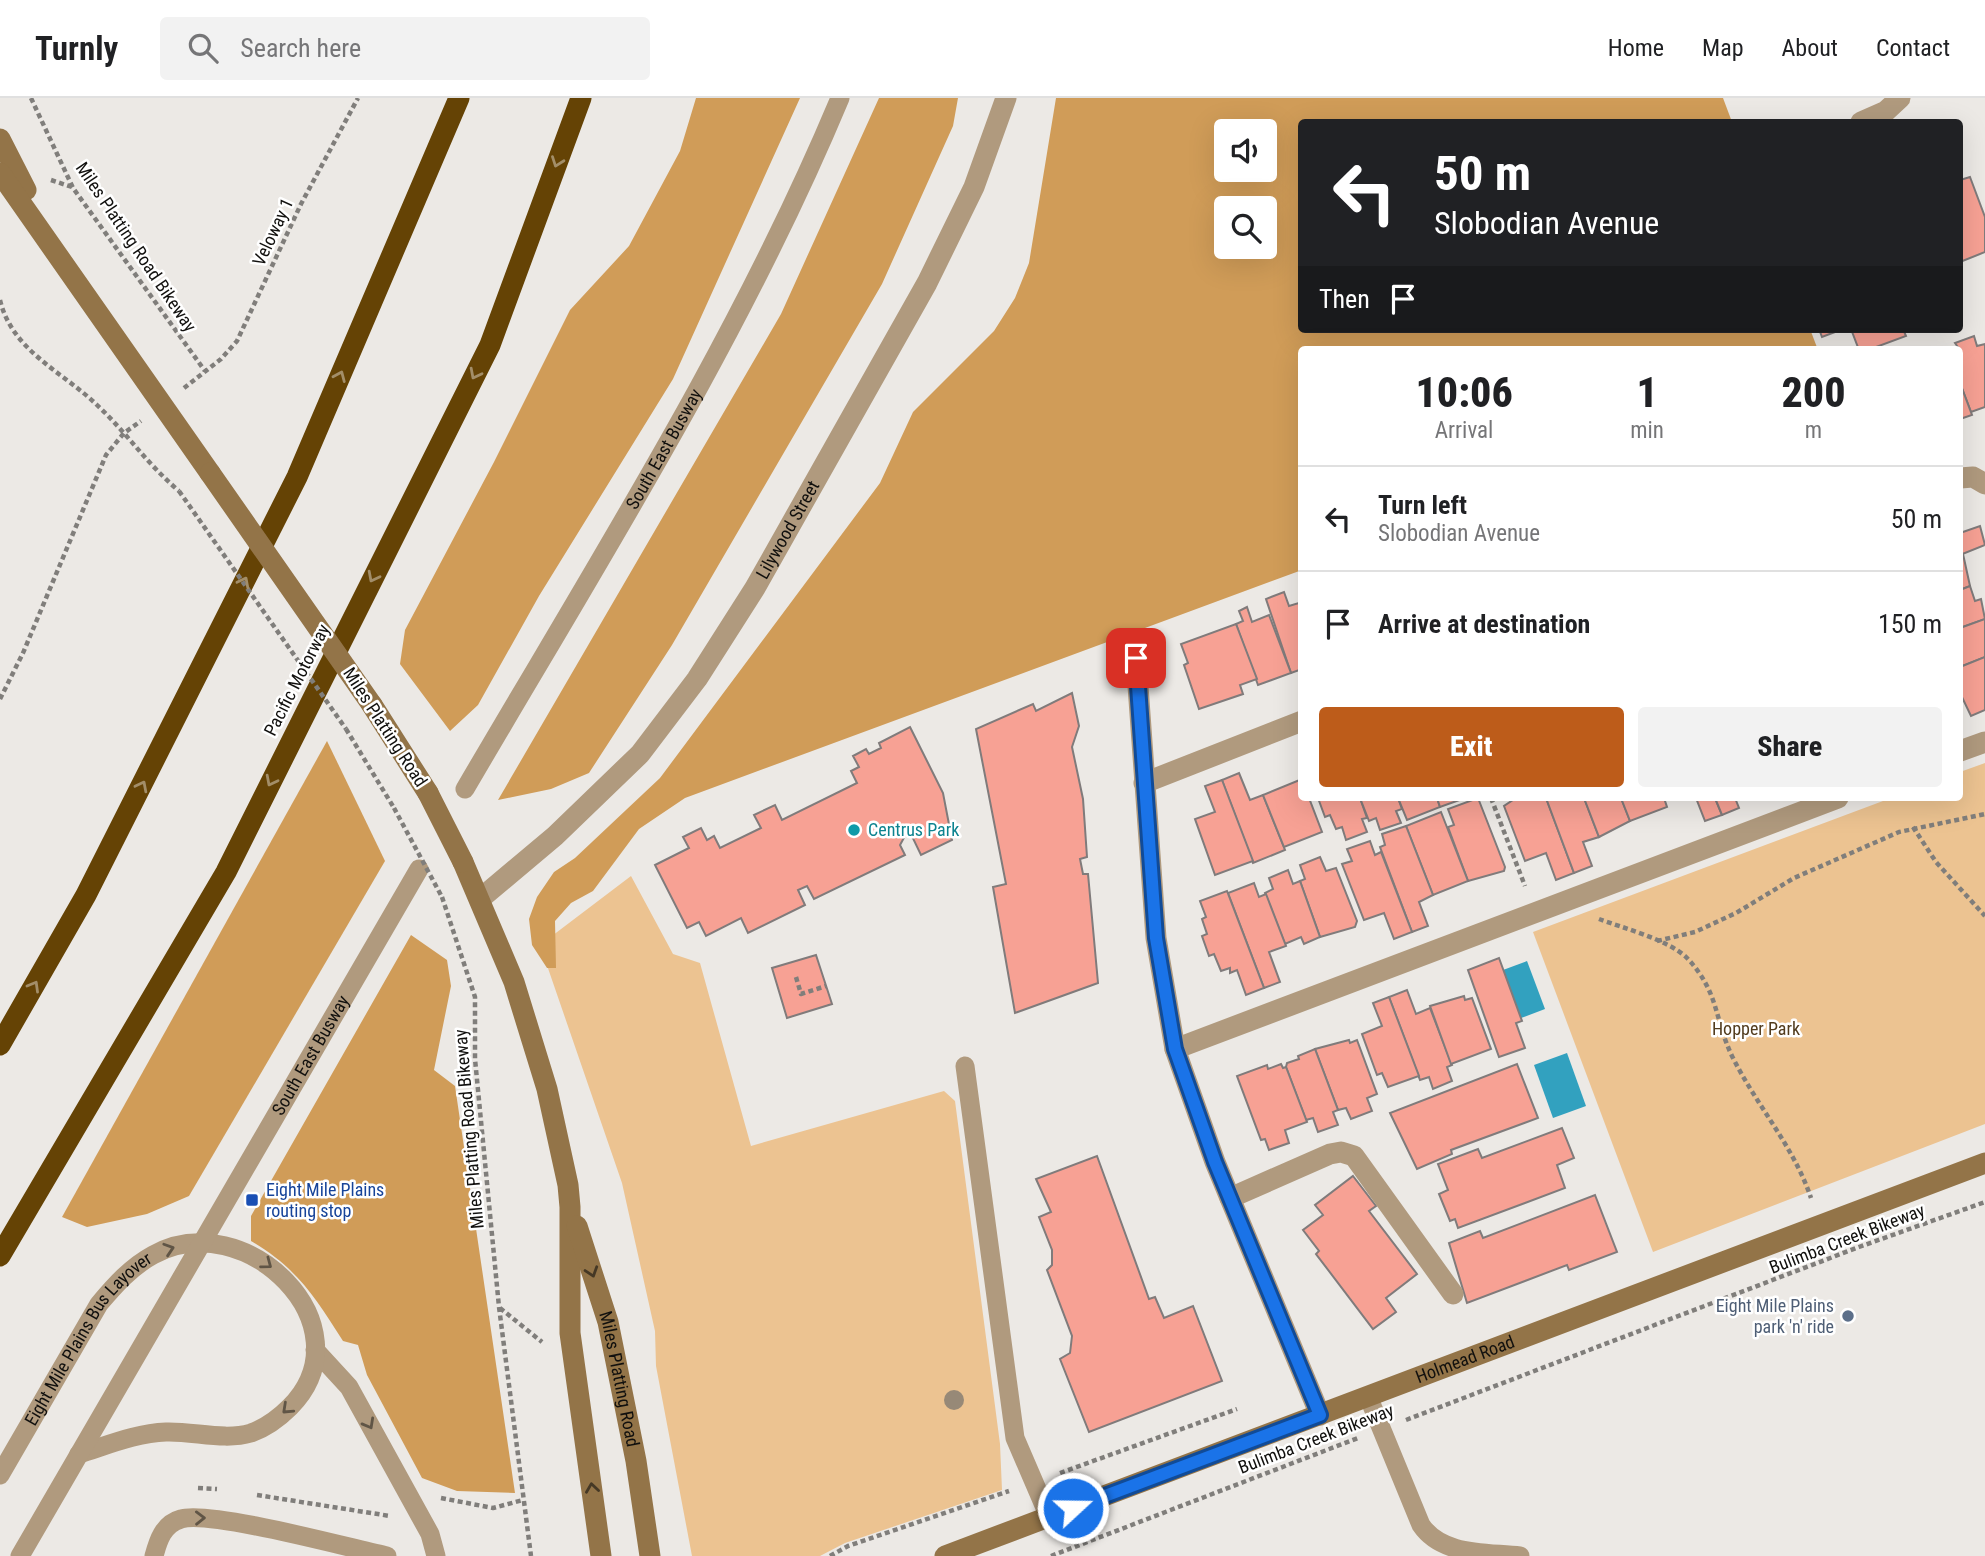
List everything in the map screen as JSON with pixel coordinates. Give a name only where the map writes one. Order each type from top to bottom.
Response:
[{"type":"highway","points":[[0,1045],[86,895],[297,477],[459,98]]},
{"type":"highway","name":"Pacific Motorway","points":[[0,1256],[226,872],[490,345],[581,98]]},
{"type":"main road","name":"Miles Platting Road","points":[[0,139],[66,266]]},
{"type":"main road","name":"Miles Platting Road","points":[[0,173],[372,705],[428,793],[463,862],[514,982],[548,1089],[570,1207],[611,1334],[636,1461],[650,1556]]},
{"type":"main road","name":"Holmead Road","points":[[945,1556],[1985,1163]]},
{"type":"main road","name":"Miles Platting Road","points":[[570,1207],[570,1333],[601,1556]]},
{"type":"street","name":"Lilywood Street","points":[[480,899],[555,836],[640,754],[697,679],[754,588],[927,283],[974,187],[1006,98]]},
{"type":"street","points":[[1868,119],[1886,111],[1900,98]]},
{"type":"street","points":[[1963,478],[1973,477],[1985,484]]},
{"type":"street","points":[[1136,658],[1156,938],[1175,1049],[1230,1198],[1320,1415]]},
{"type":"street","points":[[1144,783],[1298,724]]},
{"type":"street","points":[[1963,750],[1985,742]]},
{"type":"street","points":[[1175,1049],[1830,801]]},
{"type":"street","points":[[1230,1198],[1330,1154],[1341,1152],[1354,1156],[1453,1294]]},
{"type":"lane","name":"South East Busway","points":[[465,789],[718,352],[782,230],[840,98]]},
{"type":"lane","name":"South East Busway","points":[[20,1556],[419,869]]},
{"type":"lane","points":[[965,1066],[1015,1438],[1049,1517]]},
{"type":"lane","points":[[79,1454],[147,1433],[231,1436],[251,1433],[282,1415],[296,1401],[310,1376],[314,1350],[313,1330],[305,1306],[278,1273],[244,1249],[204,1242]]},
{"type":"lane","name":"Eight Mile Plains Bus Layover","points":[[0,1475],[89,1318],[116,1284],[155,1254],[178,1245],[204,1242]]},
{"type":"lane","points":[[314,1350],[349,1387],[430,1534],[436,1556]]},
{"type":"lane","points":[[1368,1396],[1421,1525],[1430,1538],[1463,1550],[1520,1556]]},
{"type":"lane","points":[[154,1556],[161,1533],[181,1519],[212,1518],[387,1556]]},
{"type":"path","name":"Miles Platting Road Bikeway","points":[[31,98],[74,188],[205,371]]},
{"type":"path","name":"Veloway 1","points":[[205,371],[237,341],[301,204],[358,98]]},
{"type":"path","points":[[0,300],[2,310],[33,356],[96,403],[124,433],[106,455],[23,653],[0,699]]},
{"type":"path","name":"Miles Platting Road Bikeway","points":[[124,433],[151,467],[179,491],[346,729],[394,808],[442,897],[475,997],[475,1059],[499,1307],[531,1556]]},
{"type":"path","points":[[1492,801],[1530,898],[1583,913],[1657,941],[1684,955],[1709,986],[1731,1055],[1793,1156],[1811,1199]]},
{"type":"path","points":[[1657,941],[1695,932],[1735,913],[1794,878],[1912,827],[1985,814]]},
{"type":"path","points":[[1912,827],[1936,862],[1985,916]]},
{"type":"path","points":[[796,977],[801,994],[826,986]]},
{"type":"path","name":"Bulimba Creek Bikeway","points":[[1051,1556],[1859,1247],[1985,1202]]},
{"type":"path","points":[[499,1307],[546,1345]]},
{"type":"path","points":[[436,1497],[494,1508],[523,1500]]},
{"type":"green space","name":"Hopper Park","points":[[1985,763],[1985,1124],[1653,1252],[1533,932],[1883,801],[1963,801],[1963,771]]},
{"type":"green space","points":[[631,876],[673,954],[700,963],[751,1146],[944,1091],[955,1101],[1000,1444],[1002,1490],[845,1543],[820,1556],[692,1556],[656,1366],[655,1331],[622,1183],[540,945]]},
{"type":"shaded area","points":[[696,98],[800,98],[673,379],[539,596],[478,705],[450,731],[400,664],[405,630],[494,462],[570,310],[629,246],[680,151]]},
{"type":"shaded area","points":[[879,98],[958,98],[953,126],[882,284],[672,645],[589,773],[551,789],[498,800],[781,314]]},
{"type":"shaded area","points":[[1056,98],[1723,98],[1731,119],[1298,119],[1298,333],[1812,333],[1816,346],[1298,346],[1298,571],[685,798],[639,829],[593,891],[571,903],[555,921],[556,968],[547,968],[532,945],[529,919],[537,897],[554,872],[575,858],[660,778],[880,483],[913,412],[994,331],[1015,298],[1029,263]]},
{"type":"shaded area","points":[[327,741],[385,861],[189,1196],[147,1214],[87,1227],[62,1217]]},
{"type":"shaded area","points":[[411,935],[447,960],[451,986],[434,1070],[455,1086],[515,1493],[457,1491],[422,1478],[367,1375],[358,1345],[343,1341],[293,1273],[251,1241],[251,1216]]},
{"type":"water","points":[[1527,961],[1545,1009],[1521,1018],[1503,970]]},
{"type":"water","points":[[1567,1053],[1586,1106],[1553,1118],[1534,1065]]},
{"type":"building","points":[[1970,177],[1985,217],[1985,252],[1963,261],[1963,179]]},
{"type":"building","points":[[1853,333],[1905,333],[1906,336],[1879,346],[1857,346]]},
{"type":"building","points":[[1974,336],[1977,346],[1985,344],[1985,407],[1971,412],[1963,391],[1963,346],[1955,343]]},
{"type":"building","points":[[1963,391],[1972,415],[1963,418]]},
{"type":"building","points":[[1980,526],[1985,545],[1963,554],[1963,532]]},
{"type":"building","points":[[1963,554],[1970,586],[1963,589]]},
{"type":"building","points":[[1970,586],[1975,601],[1981,599],[1985,619],[1963,627],[1963,589]]},
{"type":"building","points":[[1284,592],[1289,606],[1298,603],[1298,670],[1291,673],[1266,599]]},
{"type":"building","points":[[1247,607],[1252,622],[1269,615],[1291,673],[1258,685],[1236,624],[1243,621],[1239,611]]},
{"type":"building","points":[[1985,619],[1985,657],[1963,666],[1963,627]]},
{"type":"building","points":[[1236,624],[1257,679],[1240,685],[1243,694],[1199,709],[1184,665],[1188,663],[1181,644]]},
{"type":"building","points":[[1985,657],[1985,710],[1971,716],[1963,699],[1963,666]]},
{"type":"building","points":[[1072,693],[1079,726],[1072,747],[1083,799],[1087,857],[1080,859],[1083,874],[1088,874],[1098,983],[1015,1013],[993,887],[1006,884],[976,729],[1033,704],[1036,711]]},
{"type":"building","name":"Centrus Park","points":[[910,727],[943,793],[952,840],[921,855],[910,832],[900,845],[905,855],[814,899],[807,886],[798,890],[805,905],[748,933],[741,918],[706,936],[699,922],[687,928],[655,865],[689,848],[683,837],[701,828],[707,840],[714,836],[720,848],[761,828],[754,815],[775,805],[782,820],[857,783],[851,771],[859,767],[853,756],[866,749],[869,754],[881,748],[879,743]]},
{"type":"building","points":[[1239,773],[1250,800],[1263,795],[1285,850],[1253,863],[1222,780]]},
{"type":"building","points":[[1222,780],[1253,861],[1215,875],[1195,819],[1215,812],[1205,786]]},
{"type":"building","points":[[1298,781],[1298,801],[1310,801],[1322,832],[1284,847],[1263,795]]},
{"type":"building","points":[[1319,801],[1361,801],[1367,818],[1362,819],[1367,832],[1346,840],[1342,827],[1336,829],[1330,815],[1325,817]]},
{"type":"building","points":[[1361,801],[1399,801],[1402,809],[1396,811],[1401,823],[1380,830],[1376,818],[1369,821]]},
{"type":"building","points":[[1399,801],[1438,801],[1440,807],[1407,820]]},
{"type":"building","points":[[1438,801],[1457,801],[1440,807]]},
{"type":"building","points":[[1470,801],[1479,801],[1505,867],[1504,871],[1468,881],[1448,827],[1454,825],[1448,809]]},
{"type":"building","points":[[1512,801],[1547,801],[1574,873],[1556,880],[1546,853],[1525,861],[1504,806]]},
{"type":"building","points":[[1547,801],[1585,801],[1599,837],[1583,842],[1592,866],[1574,873]]},
{"type":"building","points":[[1585,801],[1622,801],[1630,821],[1599,837]]},
{"type":"building","points":[[1622,801],[1665,801],[1667,807],[1630,821]]},
{"type":"building","points":[[1697,801],[1716,801],[1722,815],[1705,821]]},
{"type":"building","points":[[1716,801],[1736,801],[1739,808],[1722,815]]},
{"type":"building","points":[[1441,812],[1468,881],[1433,895],[1406,826]]},
{"type":"building","points":[[1406,826],[1433,895],[1419,902],[1428,926],[1412,932],[1380,847],[1385,845],[1382,834]]},
{"type":"building","points":[[1370,841],[1375,855],[1381,852],[1412,932],[1394,939],[1384,913],[1364,920],[1342,864],[1352,861],[1347,849]]},
{"type":"building","points":[[1320,857],[1326,871],[1336,868],[1357,921],[1355,927],[1320,937],[1300,881],[1305,879],[1300,865]]},
{"type":"building","points":[[1288,870],[1293,884],[1300,881],[1320,937],[1304,944],[1301,937],[1285,944],[1265,893],[1273,889],[1269,878]]},
{"type":"building","points":[[1254,883],[1259,897],[1266,894],[1286,946],[1269,952],[1280,982],[1264,988],[1228,893]]},
{"type":"building","points":[[1227,891],[1264,988],[1246,995],[1237,970],[1230,973],[1230,968],[1221,971],[1214,954],[1209,956],[1202,936],[1207,934],[1202,919],[1206,917],[1200,901]]},
{"type":"building","points":[[816,955],[832,1004],[787,1018],[772,968]]},
{"type":"building","points":[[1499,958],[1522,1021],[1516,1023],[1525,1048],[1499,1057],[1468,970]]},
{"type":"building","points":[[1407,990],[1416,1014],[1430,1008],[1452,1065],[1447,1067],[1452,1081],[1433,1089],[1429,1077],[1420,1080],[1389,997]]},
{"type":"building","points":[[1464,996],[1465,1000],[1472,998],[1491,1049],[1451,1064],[1430,1006]]},
{"type":"building","points":[[1389,997],[1419,1076],[1388,1087],[1382,1073],[1377,1075],[1362,1034],[1382,1026],[1373,1003]]},
{"type":"building","points":[[1349,1040],[1350,1043],[1357,1040],[1377,1094],[1367,1098],[1372,1111],[1351,1119],[1346,1108],[1338,1110],[1315,1049]]},
{"type":"building","points":[[1315,1049],[1338,1110],[1333,1112],[1338,1125],[1318,1132],[1313,1118],[1306,1120],[1286,1067],[1287,1063],[1299,1059],[1298,1056]]},
{"type":"building","points":[[1281,1064],[1283,1068],[1286,1067],[1307,1122],[1285,1130],[1289,1143],[1269,1150],[1265,1139],[1261,1140],[1237,1076],[1267,1065],[1268,1069]]},
{"type":"building","points":[[1517,1064],[1538,1118],[1451,1150],[1452,1154],[1417,1169],[1390,1113]]},
{"type":"building","points":[[1562,1128],[1574,1158],[1557,1165],[1565,1188],[1458,1228],[1455,1219],[1450,1221],[1439,1194],[1448,1190],[1438,1164],[1478,1149],[1482,1158]]},
{"type":"building","points":[[1097,1156],[1149,1299],[1155,1297],[1164,1318],[1193,1306],[1222,1381],[1089,1432],[1060,1359],[1070,1353],[1072,1336],[1047,1270],[1052,1265],[1052,1250],[1039,1217],[1051,1212],[1036,1179]]},
{"type":"building","points":[[1353,1176],[1376,1206],[1369,1211],[1417,1274],[1386,1298],[1396,1312],[1373,1329],[1316,1254],[1319,1251],[1303,1230],[1323,1215],[1315,1205]]},
{"type":"building","points":[[1595,1195],[1617,1252],[1569,1270],[1567,1265],[1467,1303],[1449,1243],[1480,1231],[1483,1238]]},
{"type":"place","name":"Centrus Park","points":[[854,830]]},
{"type":"place","name":"Eight Mile Plains routing stop","points":[[252,1200]]},
{"type":"place","name":"Eight Mile Plains park 'n' ride","points":[[1848,1316]]},
{"type":"route","points":[[1073,1508],[1320,1415],[1215,1162],[1175,1049],[1156,938],[1136,658]]}]
